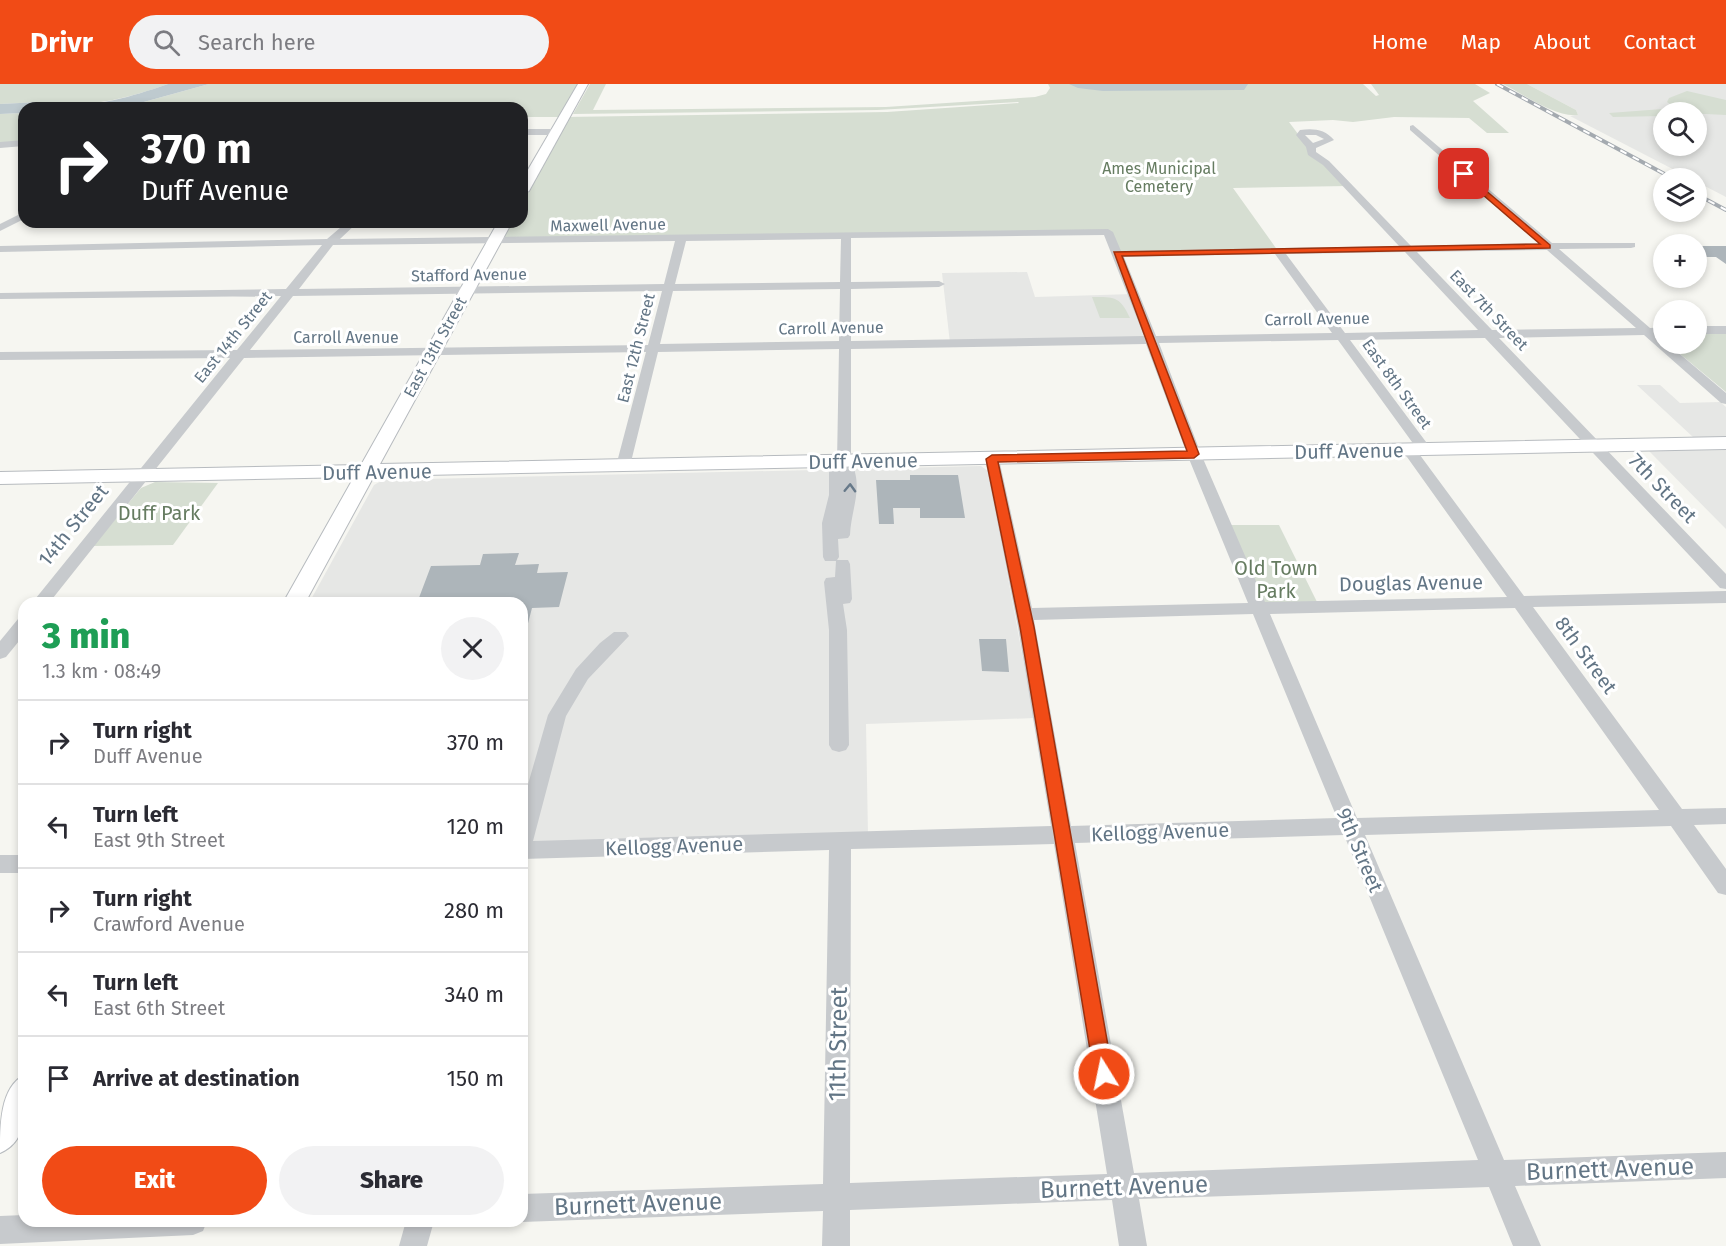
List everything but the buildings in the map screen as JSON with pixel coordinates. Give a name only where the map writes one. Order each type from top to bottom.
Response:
[{"type":"main road","points":[[528,180],[583,84]]},
{"type":"main road","name":"East 13th Street","points":[[297,597],[502,228]]},
{"type":"main road","name":"Duff Avenue","points":[[0,477],[365,472],[1726,443]]},
{"type":"main road","points":[[0,1136],[18,1103]]},
{"type":"street","points":[[1413,128],[1547,247],[1726,400]]},
{"type":"street","points":[[528,132],[555,132]]},
{"type":"street","points":[[0,145],[18,144]]},
{"type":"street","name":"East 7th Street","points":[[1311,147],[1311,153],[1326,163],[1595,446]]},
{"type":"street","points":[[0,213],[5,225]]},
{"type":"street","name":"East 14th Street","points":[[142,476],[330,242],[346,228]]},
{"type":"street","name":"Maxwell Avenue","points":[[0,249],[330,242],[494,242],[1108,232]]},
{"type":"street","name":"9th Street","points":[[1108,232],[1194,454],[1527,1246]]},
{"type":"street","points":[[840,745],[835,567],[842,523],[851,490],[850,472],[844,462],[846,236]]},
{"type":"street","name":"East 12th Street","points":[[623,466],[681,238]]},
{"type":"street","points":[[1117,254],[1631,245]]},
{"type":"street","name":"East 8th Street","points":[[1278,251],[1341,336],[1417,450]]},
{"type":"street","name":"Stafford Avenue","points":[[0,296],[466,292],[939,284]]},
{"type":"street","points":[[1707,330],[1726,330]]},
{"type":"street","name":"Carroll Avenue","points":[[0,356],[432,352],[1653,332]]},
{"type":"street","name":"7th Street","points":[[1595,446],[1726,584]]},
{"type":"street","name":"8th Street","points":[[1417,450],[1519,602],[1726,886]]},
{"type":"street","points":[[992,459],[1024,614],[1133,1246]]},
{"type":"street","name":"14th Street","points":[[45,597],[142,476]]},
{"type":"street","name":"Douglas Avenue","points":[[1024,614],[1726,597]]},
{"type":"street","points":[[0,653],[15,632]]},
{"type":"street","points":[[528,820],[557,715],[582,674],[606,647],[620,636]]},
{"type":"street","name":"Kellogg Avenue","points":[[528,850],[1726,816]]},
{"type":"street","name":"11th Street","points":[[836,1246],[840,841]]},
{"type":"street","points":[[0,864],[18,864]]},
{"type":"street","name":"Burnett Avenue","points":[[528,1208],[1726,1165]]},
{"type":"street","points":[[0,1230],[64,1227]]},
{"type":"street","points":[[413,1246],[418,1227]]},
{"type":"shaded area","points":[[168,84],[209,84],[144,102],[106,102]]},
{"type":"shaded area","points":[[1069,84],[1248,84],[1244,90],[1103,91],[1078,88]]},
{"type":"shaded area","points":[[1527,84],[1726,84],[1726,197],[1707,187],[1707,168],[1671,168],[1570,116],[1578,115],[1576,110]]},
{"type":"shaded area","points":[[18,103],[18,113],[0,114],[0,104]]},
{"type":"shaded area","points":[[1027,272],[1035,297],[1133,294],[1153,339],[950,343],[942,273]]},
{"type":"shaded area","points":[[1637,385],[1660,385],[1680,403],[1720,402],[1726,407],[1726,437],[1693,437]]},
{"type":"shaded area","points":[[1726,450],[1726,529],[1649,451]]},
{"type":"shaded area","points":[[981,466],[988,471],[1034,718],[866,724],[868,835],[528,844],[528,597],[312,597],[374,485],[383,480]]},
{"type":"green space","points":[[0,84],[168,84],[98,102],[0,104]]},
{"type":"green space","name":"Ames Municipal Cemetery","points":[[209,84],[583,84],[565,117],[887,112],[1019,103],[877,110],[573,114],[590,84],[606,84],[593,110],[886,107],[1035,97],[1046,94],[1050,88],[1048,84],[1363,84],[1376,96],[1379,95],[1371,84],[1475,84],[1490,93],[1473,101],[1509,133],[1487,133],[1469,118],[1394,117],[1353,122],[1333,120],[1289,122],[1310,150],[1348,186],[1233,188],[1278,251],[1117,254],[1108,232],[494,241],[502,228],[528,228],[528,180],[563,117],[528,117],[528,102],[144,102]]},
{"type":"green space","points":[[1503,84],[1527,84],[1576,110],[1578,115],[1569,115],[1550,109]]},
{"type":"green space","points":[[1687,91],[1726,100],[1726,115],[1707,114],[1707,102],[1667,102],[1669,98]]},
{"type":"green space","points":[[1653,110],[1653,116],[1613,117],[1609,113]]},
{"type":"green space","points":[[18,113],[18,144],[0,145],[0,114]]},
{"type":"green space","points":[[1092,297],[1116,299],[1123,305],[1130,318],[1100,318]]},
{"type":"green space","points":[[1707,333],[1726,333],[1726,392],[1680,354],[1707,354]]},
{"type":"green space","name":"Duff Park","points":[[155,482],[218,483],[173,545],[93,546],[141,488]]},
{"type":"green space","name":"Old Town Park","points":[[1224,525],[1279,525],[1319,606],[1258,608]]},
{"type":"railway","points":[[1497,84],[1653,168]]},
{"type":"railway","points":[[1707,200],[1726,210]]},
{"type":"route","points":[[1104,1074],[1023,604],[992,459],[1194,454],[1117,254],[1547,247],[1464,174]]}]
